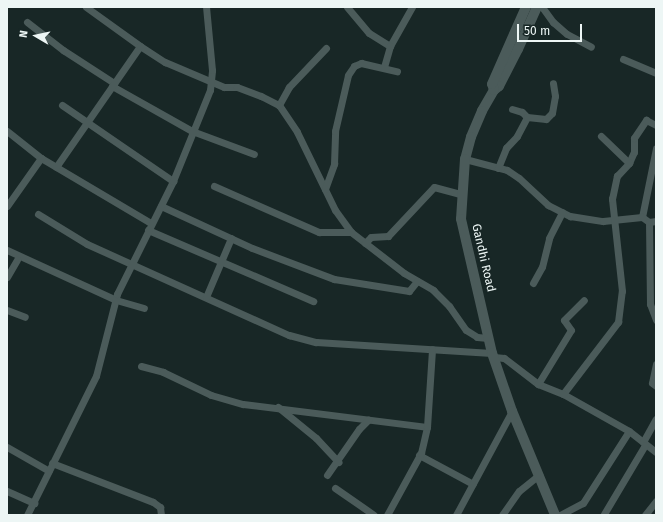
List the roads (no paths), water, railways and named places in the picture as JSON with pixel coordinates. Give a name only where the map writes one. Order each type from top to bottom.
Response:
[{"type":"main road","name":"Gandhi Road","points":[[526,7],[492,84],[494,90],[471,137],[465,159],[461,194],[465,242],[488,338],[512,411],[555,515]]},
{"type":"main road","points":[[494,90],[503,80],[537,7]]},
{"type":"street","points":[[86,7],[165,62],[224,87],[236,87],[279,106],[297,132],[339,217],[351,232],[417,281],[433,290],[449,306],[466,330],[477,337],[488,338]]},
{"type":"street","points":[[30,514],[52,463],[96,376],[116,300],[151,223],[173,180],[211,82],[206,7]]},
{"type":"street","points":[[347,7],[369,33],[390,46]]},
{"type":"street","points":[[384,67],[390,46],[412,7]]},
{"type":"street","points":[[542,7],[553,22],[567,34],[591,47]]},
{"type":"street","points":[[27,22],[63,50],[113,85],[192,131],[254,154]]},
{"type":"street","points":[[56,167],[140,46]]},
{"type":"street","points":[[279,106],[289,87],[326,48]]},
{"type":"street","points":[[623,59],[656,73]]},
{"type":"street","points":[[325,189],[334,164],[335,131],[348,75],[354,66],[361,63],[397,71]]},
{"type":"street","points":[[512,109],[522,112],[528,117],[546,119],[552,113],[555,96],[553,83]]},
{"type":"street","points":[[62,105],[86,123],[173,180]]},
{"type":"street","points":[[498,168],[506,148],[517,136],[528,117]]},
{"type":"street","points":[[563,394],[618,322],[622,292],[612,200],[615,183],[629,163],[634,152],[634,138],[646,120],[656,125]]},
{"type":"street","points":[[8,134],[41,158],[151,223]]},
{"type":"street","points":[[601,136],[629,163]]},
{"type":"street","points":[[642,217],[656,148]]},
{"type":"street","points":[[7,206],[41,158]]},
{"type":"street","points":[[465,159],[498,168],[519,178],[548,205],[578,219],[615,220],[642,217],[652,221],[650,304],[656,320]]},
{"type":"street","points":[[214,186],[319,232],[351,232]]},
{"type":"street","points":[[365,243],[372,238],[388,236],[434,187],[461,194]]},
{"type":"street","points":[[161,206],[230,238],[334,279],[409,291],[417,281]]},
{"type":"street","points":[[532,283],[542,267],[549,238],[562,212]]},
{"type":"street","points":[[38,214],[87,244],[289,335],[316,342],[432,349],[493,355],[504,358],[538,384],[563,394],[629,431],[656,452]]},
{"type":"street","points":[[148,230],[313,301]]},
{"type":"street","points":[[206,297],[222,262],[230,238]]},
{"type":"street","points":[[7,250],[116,300],[144,308]]},
{"type":"street","points":[[7,277],[17,260]]},
{"type":"street","points":[[538,384],[571,330],[564,320],[584,300]]},
{"type":"street","points":[[7,310],[25,317]]},
{"type":"street","points":[[387,515],[420,455],[427,427],[432,349]]},
{"type":"street","points":[[656,364],[652,383],[656,386]]},
{"type":"street","points":[[141,366],[163,372],[211,395],[243,404],[427,427]]},
{"type":"street","points":[[278,408],[316,438],[338,462]]},
{"type":"street","points":[[456,515],[512,411]]},
{"type":"street","points":[[604,515],[608,504],[644,443],[656,419]]},
{"type":"street","points":[[327,475],[338,462],[359,429],[368,420]]},
{"type":"street","points":[[560,515],[583,502],[629,431]]},
{"type":"street","points":[[7,447],[49,471]]},
{"type":"street","points":[[420,455],[473,484]]},
{"type":"street","points":[[52,463],[153,502],[160,507],[161,515]]},
{"type":"street","points":[[506,514],[519,491],[539,475]]},
{"type":"street","points":[[335,488],[374,515]]},
{"type":"street","points":[[7,491],[34,503]]},
{"type":"street","points":[[645,515],[656,501]]}]
